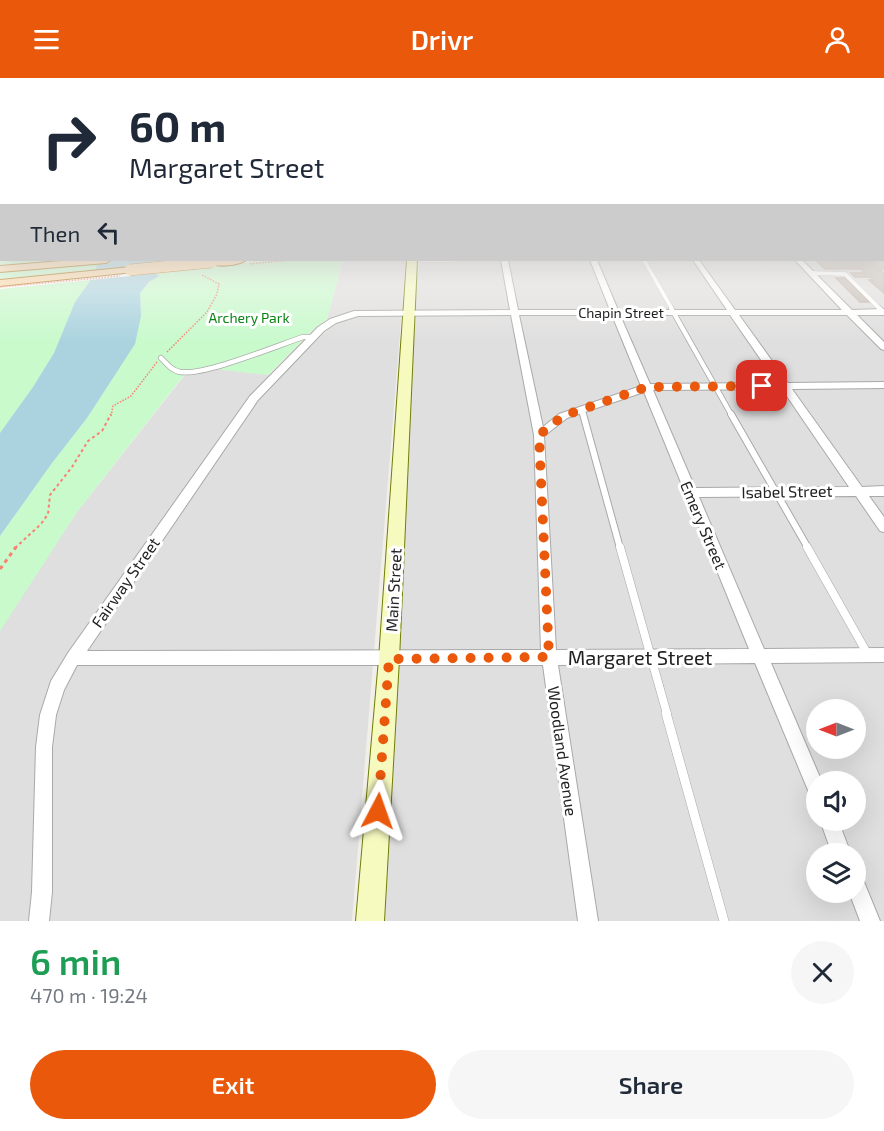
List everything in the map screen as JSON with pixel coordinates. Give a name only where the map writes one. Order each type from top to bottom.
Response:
[{"type":"main road","points":[[0,269],[67,263]]},
{"type":"main road","points":[[0,283],[198,263]]},
{"type":"street","name":"Main Street","points":[[370,921],[389,659],[412,263]]},
{"type":"street","name":"Woodland Avenue","points":[[505,263],[539,435],[549,657],[588,921]]},
{"type":"street","name":"Emery Street","points":[[594,263],[809,771]]},
{"type":"street","points":[[698,263],[884,527]]},
{"type":"street","points":[[801,263],[884,347]]},
{"type":"street","name":"Chapin Street","points":[[357,313],[883,312]]},
{"type":"street","name":"Fairway Street","points":[[39,921],[42,892],[44,747],[48,715],[57,687],[73,658],[254,398],[314,336],[333,321],[357,313]]},
{"type":"street","points":[[539,435],[563,416],[647,387],[884,386]]},
{"type":"street","name":"Isabel Street","points":[[690,493],[884,491]]},
{"type":"street","name":"Margaret Street","points":[[73,658],[389,659],[876,655]]},
{"type":"street","points":[[863,903],[870,921]]},
{"type":"lane","points":[[647,263],[672,312],[775,491],[876,655]]},
{"type":"lane","points":[[811,273],[845,274],[883,312]]},
{"type":"lane","points":[[161,358],[171,369],[180,372],[201,371],[303,337],[314,336]]},
{"type":"lane","points":[[582,410],[724,921]]},
{"type":"path","points":[[0,570],[18,544],[41,524],[48,514],[50,495],[72,467],[88,441],[102,431],[110,418],[113,406],[131,396],[161,358],[219,297],[219,284],[199,273]]},
{"type":"path","points":[[0,287],[129,275]]},
{"type":"shaded area","points":[[342,263],[406,263],[352,921],[0,921],[0,631],[3,625],[77,512],[184,376],[206,368],[281,376],[332,325],[327,319]]},
{"type":"shaded area","points":[[420,263],[884,263],[884,921],[385,921],[416,283]]},
{"type":"green space","points":[[0,263],[98,263],[93,277],[75,302],[54,353],[0,433]]},
{"type":"green space","name":"Archery Park","points":[[243,263],[342,263],[327,319],[268,375],[206,368],[183,376],[77,512],[0,631],[0,536],[87,418],[122,363],[141,316],[140,293],[159,276],[155,274]]},
{"type":"water","points":[[98,263],[152,263],[149,269],[159,276],[149,282],[140,293],[141,316],[135,344],[87,418],[0,536],[0,433],[54,353],[75,302],[93,277]]},
{"type":"pier","points":[[176,263],[212,263],[211,268],[0,289],[0,279]]},
{"type":"building","points":[[819,263],[884,263],[884,269],[879,269],[884,273],[884,293],[869,280],[873,280],[870,277],[855,277],[851,273],[865,273],[861,269],[825,269]]},
{"type":"building","points":[[836,278],[845,278],[870,302],[860,302]]},
{"type":"route","points":[[378,811],[389,659],[549,657],[539,435],[563,416],[647,387],[762,386]]}]
